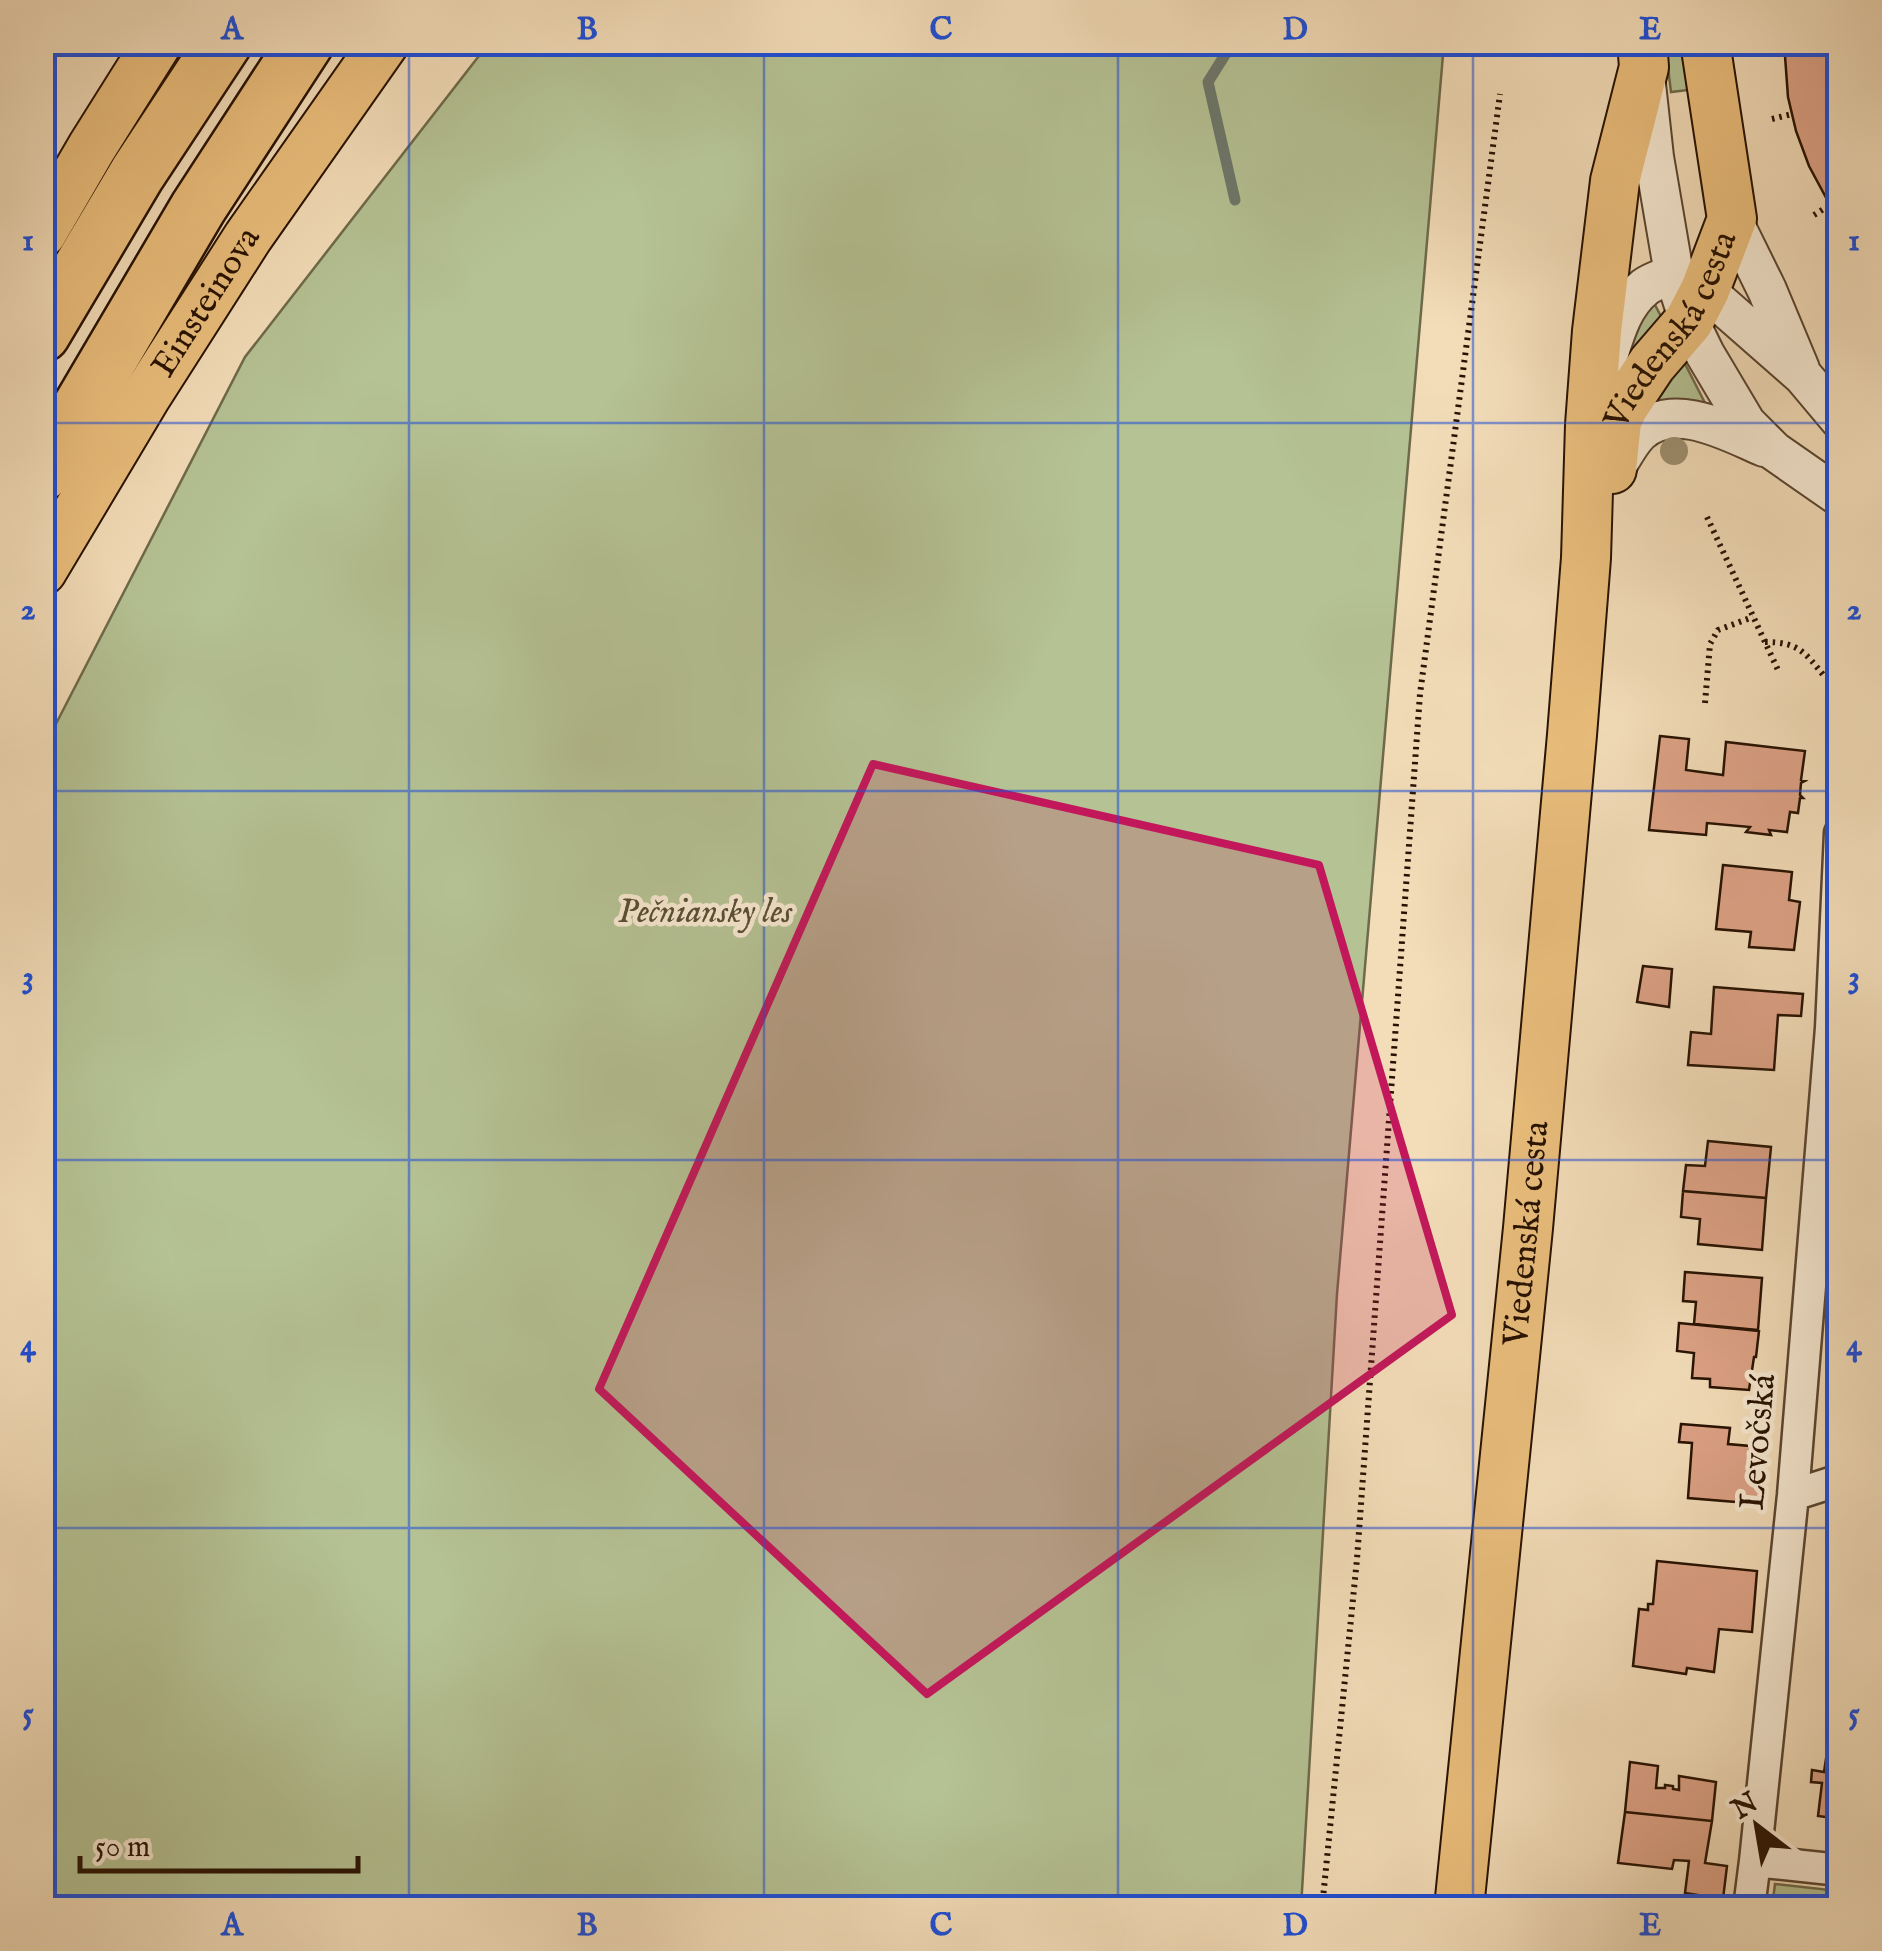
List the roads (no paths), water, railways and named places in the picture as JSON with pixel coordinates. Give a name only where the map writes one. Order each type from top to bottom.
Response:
[{"type":"highway","points":[[42,334],[137,174],[224,42]]},
{"type":"highway","points":[[42,473],[198,208],[306,42]]},
{"type":"main road","points":[[42,234],[158,42]]},
{"type":"main road","name":"Einsteinova","points":[[42,572],[147,395],[248,237],[385,42]]},
{"type":"main road","name":"Viedenská cesta","points":[[1586,558],[1612,474],[1617,420],[1732,219],[1705,42]]},
{"type":"main road","name":"Viedenská cesta","points":[[1459,1908],[1526,1247],[1586,558],[1597,331],[1615,181],[1643,55]]},
{"type":"street","points":[[1643,55],[1654,157],[1705,354],[1746,423],[1774,451],[1840,497]]},
{"type":"street","points":[[1732,219],[1803,376]]},
{"type":"street","points":[[1591,414],[1617,327],[1630,303],[1647,285],[1690,295],[1803,376],[1840,420]]},
{"type":"street","points":[[1612,474],[1642,430],[1671,420],[1703,422],[1774,451]]},
{"type":"street","name":"Levočská","points":[[1750,1908],[1793,1495],[1835,1019],[1840,832]]},
{"type":"street","points":[[1793,1495],[1840,1480]]},
{"type":"street","points":[[1755,1861],[1840,1870]]},
{"type":"lane","points":[[1838,694],[1840,746]]},
{"type":"waterway","points":[[1233,42],[1208,82],[1235,200]]},
{"type":"park label","name":"Pečniansky les","points":[[705,912]]}]
